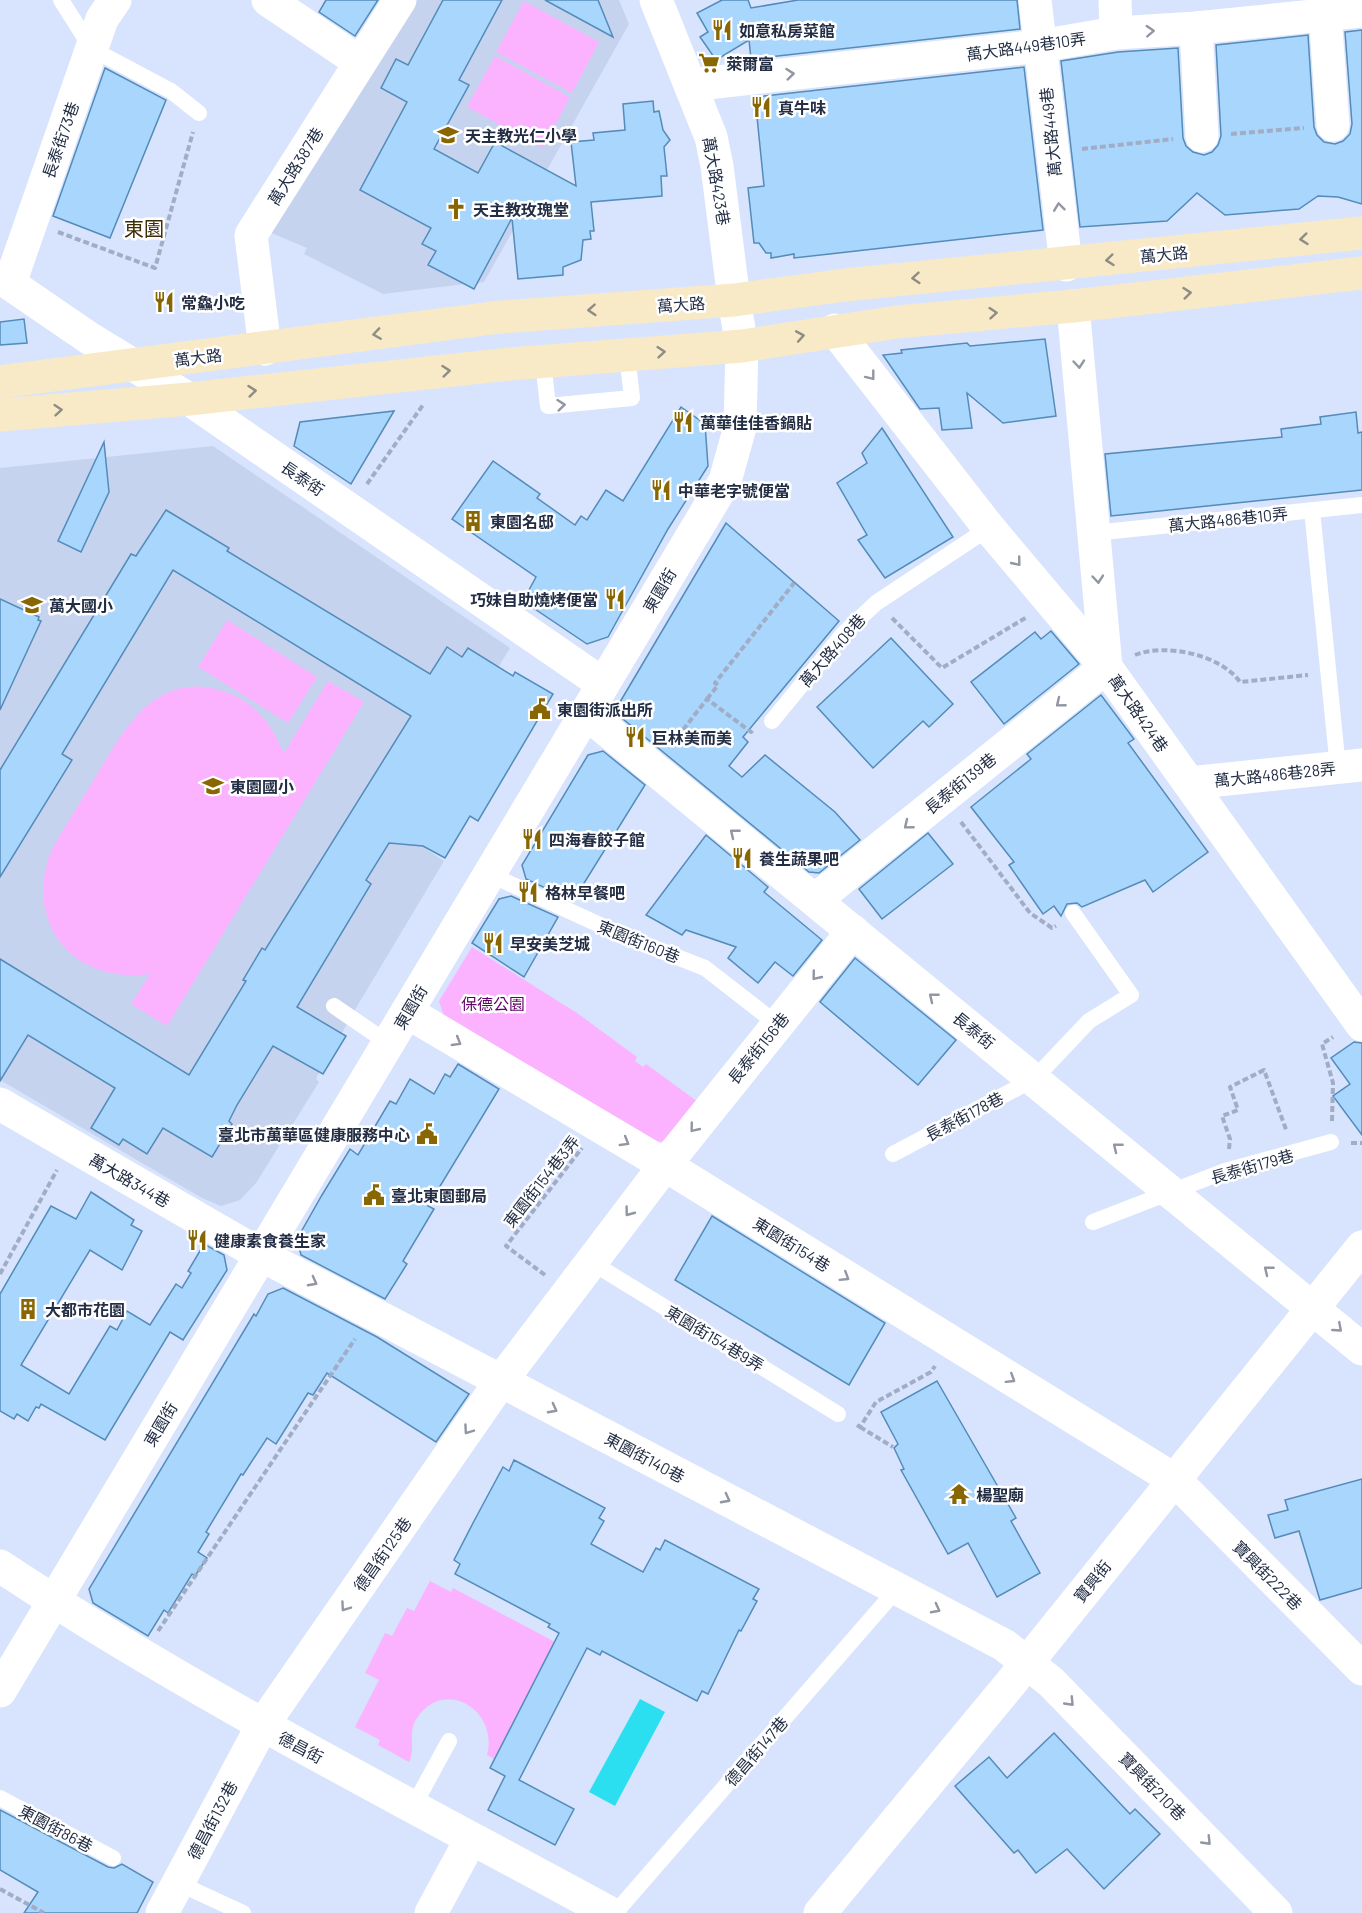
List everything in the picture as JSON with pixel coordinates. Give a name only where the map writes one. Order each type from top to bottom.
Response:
[{"type":"main road","name":"萬大路","points":[[0,382],[500,317],[734,300],[845,285],[1362,233]]},
{"type":"main road","points":[[0,415],[189,399],[543,362],[742,346],[835,330],[1362,273]]},
{"type":"street","name":"長泰街73巷","points":[[5,280],[32,223],[102,19],[115,0]]},
{"type":"street","points":[[268,0],[360,62]]},
{"type":"street","name":"萬大路387巷","points":[[265,349],[251,235],[400,0]]},
{"type":"street","name":"萬大路423巷","points":[[656,0],[711,137],[717,166],[734,300]]},
{"type":"street","name":"萬大路449巷","points":[[1035,0],[1066,264]]},
{"type":"street","points":[[1115,0],[1116,33]]},
{"type":"street","name":"萬大路449巷10弄","points":[[690,85],[1040,46],[1116,33],[1196,28],[1362,11]]},
{"type":"street","points":[[1325,14],[1333,125]]},
{"type":"street","points":[[1196,28],[1202,136]]},
{"type":"street","name":"長泰街","points":[[5,280],[88,338],[189,399],[603,684]]},
{"type":"street","name":"東園街","points":[[0,1691],[725,481],[740,427],[742,346],[734,300]]},
{"type":"street","name":"萬大路424巷","points":[[1073,306],[1106,667],[1360,1022]]},
{"type":"street","points":[[835,330],[989,528],[1106,667]]},
{"type":"street","name":"長泰街139巷","points":[[815,900],[1106,667]]},
{"type":"street","name":"長泰街","points":[[586,712],[1362,1349]]},
{"type":"street","name":"萬大路486巷28弄","points":[[1189,783],[1350,766]]},
{"type":"street","name":"長泰街156巷","points":[[664,1166],[853,931]]},
{"type":"street","name":"東園街154巷","points":[[407,1012],[600,1127],[1175,1480]]},
{"type":"street","name":"萬大路344巷","points":[[0,1104],[261,1255]]},
{"type":"street","points":[[501,1382],[664,1166]]},
{"type":"street","name":"寶興街","points":[[820,1913],[1027,1663],[1362,1247]]},
{"type":"street","name":"東園街140巷","points":[[261,1255],[1004,1645],[1027,1663]]},
{"type":"street","name":"德昌街125巷","points":[[262,1726],[501,1382]]},
{"type":"street","name":"寶興街222巷","points":[[1175,1480],[1362,1669]]},
{"type":"street","name":"德昌街","points":[[0,1566],[262,1726],[610,1913]]},
{"type":"street","name":"寶興街210巷","points":[[1027,1663],[1051,1682],[1276,1913]]},
{"type":"street","name":"德昌街132巷","points":[[162,1913],[262,1726]]},
{"type":"street","points":[[431,1913],[471,1839]]},
{"type":"lane","points":[[61,0],[92,49],[171,91],[199,113]]},
{"type":"lane","points":[[543,362],[548,406],[632,398],[627,355]]},
{"type":"lane","name":"萬大路486巷10弄","points":[[1094,533],[1362,505]]},
{"type":"lane","points":[[1312,510],[1328,673],[1350,766]]},
{"type":"lane","name":"萬大路408巷","points":[[765,722],[844,633],[876,603],[989,528]]},
{"type":"lane","name":"東園街160巷","points":[[489,874],[626,937],[705,968],[777,1024]]},
{"type":"lane","name":"長泰街178巷","points":[[893,1154],[1034,1079],[1089,1021],[1131,995],[1073,913]]},
{"type":"lane","points":[[334,1006],[388,1043]]},
{"type":"lane","name":"長泰街179巷","points":[[1093,1222],[1174,1193],[1225,1171],[1294,1154],[1331,1142]]},
{"type":"lane","name":"東園街154巷9弄","points":[[591,1263],[838,1414]]},
{"type":"lane","name":"德昌街147巷","points":[[615,1913],[897,1589]]},
{"type":"lane","points":[[413,1808],[449,1741]]},
{"type":"lane","name":"東園街86巷","points":[[0,1798],[113,1858]]},
{"type":"lane","points":[[178,1883],[243,1913]]},
{"type":"path","points":[[32,223],[155,268],[199,113]]},
{"type":"path","points":[[349,510],[425,402]]},
{"type":"path","points":[[653,768],[718,685],[715,683],[794,583]]},
{"type":"path","points":[[876,603],[942,668],[1051,603]]},
{"type":"path","points":[[1106,667],[1150,649],[1209,657],[1233,672],[1240,682],[1328,673]]},
{"type":"path","points":[[707,699],[751,732],[765,722]]},
{"type":"path","points":[[943,797],[1030,913],[1052,928],[1073,913]]},
{"type":"path","points":[[1360,1022],[1322,1044],[1333,1083],[1331,1142],[1362,1143]]},
{"type":"path","points":[[1225,1171],[1230,1139],[1221,1116],[1238,1110],[1230,1087],[1264,1070],[1294,1154]]},
{"type":"path","name":"東園街154巷3弄","points":[[569,1292],[506,1246],[600,1127]]},
{"type":"path","points":[[0,1274],[71,1145]]},
{"type":"path","points":[[143,1654],[373,1314]]},
{"type":"path","points":[[860,1427],[876,1402],[931,1372],[949,1341]]},
{"type":"path","points":[[838,1414],[893,1448]]},
{"type":"path","points":[[0,1889],[44,1913]]},
{"type":"shaded area","name":"天主教光仁小學","points":[[414,0],[619,0],[629,24],[484,282],[477,283],[473,290],[465,284],[383,294],[304,254],[307,248],[269,232]]},
{"type":"shaded area","name":"東園國小","points":[[213,446],[510,648],[398,830],[444,861],[350,1018],[342,1033],[346,1036],[323,1074],[319,1072],[316,1079],[319,1082],[256,1183],[240,1200],[221,1206],[202,1198],[0,1080],[0,468]]},
{"type":"green space","points":[[524,1],[599,42],[572,93],[496,52]]},
{"type":"green space","points":[[495,56],[570,97],[543,148],[467,107]]},
{"type":"green space","points":[[227,620],[317,677],[288,723],[198,667]]},
{"type":"green space","points":[[328,681],[364,702],[167,1026],[131,1004],[150,974],[122,975],[97,969],[77,958],[60,942],[49,922],[44,899],[45,874],[53,847],[120,737],[146,706],[162,695],[180,688],[200,687],[234,695],[261,715],[284,753]]},
{"type":"green space","name":"保德公園","points":[[472,947],[577,1013],[637,1057],[635,1061],[643,1067],[646,1064],[698,1102],[668,1140],[651,1143],[444,1017],[439,1001]]},
{"type":"green space","points":[[430,1581],[451,1592],[453,1588],[555,1642],[494,1759],[487,1755],[489,1739],[485,1724],[467,1704],[454,1700],[441,1700],[428,1706],[417,1718],[413,1729],[409,1762],[378,1745],[380,1740],[355,1727],[379,1680],[365,1673],[385,1633],[392,1636],[407,1608],[414,1611]]},
{"type":"water","points":[[640,1699],[665,1712],[615,1806],[589,1792]]},
{"type":"building","points":[[326,0],[378,0],[355,36],[319,12]]},
{"type":"building","points":[[443,0],[502,0],[459,80],[469,85],[434,149],[478,173],[495,142],[576,186],[571,142],[594,140],[593,133],[625,130],[623,104],[653,101],[654,112],[659,111],[663,130],[670,140],[664,147],[667,176],[661,176],[662,196],[591,202],[594,231],[590,231],[591,239],[583,240],[581,260],[563,267],[563,275],[518,279],[512,218],[474,289],[428,265],[436,251],[422,244],[431,228],[360,190],[407,102],[381,88],[396,59],[408,65]]},
{"type":"building","points":[[545,0],[598,0],[613,37]]},
{"type":"building","points":[[722,0],[748,0],[751,8],[798,0],[1017,0],[1020,29],[751,59],[749,40],[716,60],[700,37],[708,32],[697,13]]},
{"type":"building","points":[[1362,30],[1362,204],[1338,197],[1318,196],[1299,209],[1225,215],[1197,193],[1167,221],[1080,227],[1061,61],[1118,52],[1178,48],[1183,138],[1186,146],[1193,152],[1204,155],[1212,152],[1221,136],[1216,45],[1308,35],[1314,127],[1317,135],[1324,142],[1335,144],[1343,141],[1350,134],[1352,124],[1345,32]]},
{"type":"building","points":[[1024,67],[1043,230],[794,258],[794,254],[771,258],[771,253],[766,253],[759,243],[754,243],[748,188],[764,186],[755,97]]},
{"type":"building","points":[[105,68],[166,100],[110,238],[53,216]]},
{"type":"building","points":[[24,319],[27,343],[0,345],[0,322]]},
{"type":"building","points":[[1045,339],[1056,416],[1003,423],[967,393],[972,428],[942,430],[939,408],[920,409],[883,355],[902,353],[901,350],[967,343],[970,346]]},
{"type":"building","points":[[681,407],[705,424],[708,466],[668,529],[608,637],[587,644],[523,601],[536,577],[452,519],[493,461],[540,494],[537,498],[575,525],[581,516],[587,520],[606,490],[623,501]]},
{"type":"building","points":[[394,411],[351,484],[294,446],[300,422]]},
{"type":"building","points":[[1356,412],[1358,433],[1362,432],[1362,490],[1111,516],[1105,454],[1282,437],[1281,429],[1321,424],[1320,417]]},
{"type":"building","points":[[882,428],[953,537],[885,578],[858,540],[867,535],[837,483],[867,463],[862,453]]},
{"type":"building","points":[[104,442],[109,492],[81,552],[58,541]]},
{"type":"building","points":[[166,510],[229,548],[227,551],[430,674],[447,647],[462,657],[468,648],[513,676],[515,672],[553,694],[478,821],[470,816],[445,858],[423,846],[389,843],[366,880],[371,884],[297,1007],[346,1036],[323,1074],[273,1046],[237,1105],[229,1121],[232,1124],[212,1157],[163,1128],[147,1154],[123,1139],[119,1145],[91,1128],[115,1088],[28,1035],[0,1081],[0,959],[189,1075],[246,981],[243,980],[262,948],[265,950],[411,716],[173,570],[62,754],[72,760],[0,877],[0,770],[131,554],[136,556]]},
{"type":"building","points":[[726,523],[839,621],[743,737],[748,742],[729,766],[742,777],[765,755],[835,812],[860,840],[819,873],[809,872],[623,719],[620,702]]},
{"type":"building","points":[[0,599],[39,617],[38,620],[41,621],[0,710]]},
{"type":"building","points":[[1051,631],[1079,664],[1004,724],[971,682],[1035,632],[1041,639]]},
{"type":"building","points":[[891,638],[953,704],[929,727],[923,721],[873,768],[817,707]]},
{"type":"building","points":[[1101,695],[1134,739],[1128,743],[1208,852],[1153,892],[1145,880],[1082,907],[1077,903],[1067,904],[1061,916],[1054,906],[1043,914],[1009,865],[1014,862],[971,807],[1031,759],[1027,754]]},
{"type":"building","points":[[603,751],[645,785],[573,901],[526,879],[522,865],[588,755]]},
{"type":"building","points":[[928,833],[953,864],[882,919],[859,889]]},
{"type":"building","points":[[706,835],[768,887],[764,892],[822,940],[793,976],[775,962],[758,983],[728,958],[736,947],[686,930],[682,935],[646,915]]},
{"type":"building","points":[[511,896],[558,917],[524,977],[472,943],[499,899]]},
{"type":"building","points":[[855,958],[956,1040],[918,1085],[820,1002]]},
{"type":"building","points":[[1354,1042],[1362,1043],[1362,1135],[1333,1096],[1350,1084],[1331,1058]]},
{"type":"building","points":[[458,1064],[499,1089],[428,1206],[434,1209],[403,1261],[407,1264],[385,1299],[301,1255],[297,1239],[350,1149],[358,1155],[390,1101],[396,1104],[410,1079],[434,1094],[445,1074],[450,1077]]},
{"type":"building","points":[[91,1192],[134,1220],[131,1225],[142,1231],[122,1270],[90,1250],[21,1365],[69,1394],[110,1326],[117,1330],[127,1311],[150,1325],[176,1284],[182,1288],[191,1273],[188,1271],[204,1244],[224,1255],[227,1270],[183,1340],[170,1332],[105,1440],[41,1404],[39,1408],[36,1407],[28,1421],[17,1414],[14,1419],[0,1411],[0,1294],[51,1206],[76,1219]]},
{"type":"building","points":[[712,1216],[885,1323],[849,1385],[675,1280]]},
{"type":"building","points":[[283,1288],[377,1337],[469,1394],[436,1442],[327,1373],[313,1395],[308,1393],[276,1444],[267,1438],[243,1475],[241,1474],[206,1532],[209,1534],[198,1552],[207,1558],[195,1576],[192,1574],[168,1613],[164,1610],[148,1636],[93,1603],[89,1589],[254,1314],[256,1316],[268,1294]]},
{"type":"building","name":"楊聖廟","points":[[937,1381],[1016,1518],[1011,1521],[1040,1573],[997,1597],[968,1543],[948,1554],[901,1470],[904,1469],[894,1448],[898,1444],[881,1412]]},
{"type":"building","points":[[514,1460],[605,1508],[599,1518],[604,1521],[591,1544],[643,1572],[656,1548],[660,1550],[665,1540],[759,1589],[753,1599],[757,1601],[741,1631],[739,1630],[708,1694],[702,1691],[697,1701],[602,1651],[600,1655],[587,1648],[519,1780],[574,1809],[555,1845],[488,1810],[505,1776],[490,1768],[559,1633],[548,1627],[550,1624],[455,1574],[460,1564],[454,1560],[473,1523],[503,1467],[509,1471]]},
{"type":"building","points":[[1362,1479],[1362,1588],[1320,1600],[1299,1531],[1275,1538],[1268,1515],[1288,1510],[1285,1500]]},
{"type":"building","points":[[1054,1733],[1130,1814],[1135,1809],[1160,1834],[1104,1889],[1067,1849],[1036,1873],[1018,1850],[1014,1853],[955,1786],[989,1757],[1007,1778]]},
{"type":"building","points":[[0,1810],[108,1867],[114,1868],[122,1864],[153,1882],[137,1913],[24,1913],[38,1892],[0,1870]]},
{"type":"place","name":"如意私房菜館","points":[[722,30]]},
{"type":"place","name":"萊爾富","points":[[709,63]]},
{"type":"place","name":"真牛味","points":[[761,107]]},
{"type":"place","name":"天主教光仁小學","points":[[448,135]]},
{"type":"place","name":"天主教玫瑰堂","points":[[456,209]]},
{"type":"place","name":"常鱻小吃","points":[[164,302]]},
{"type":"place","name":"萬華佳佳香鍋貼","points":[[683,422]]},
{"type":"place","name":"中華老字號便當","points":[[661,490]]},
{"type":"place","name":"東園名邸","points":[[473,521]]},
{"type":"place","name":"巧妹自助燒烤便當","points":[[615,599]]},
{"type":"place","name":"萬大國小","points":[[32,605]]},
{"type":"place","name":"東園街派出所","points":[[540,709]]},
{"type":"place","name":"巨林美而美","points":[[635,737]]},
{"type":"place","name":"東園國小","points":[[213,786]]},
{"type":"place","name":"四海春餃子館","points":[[532,839]]},
{"type":"place","name":"養生蔬果吧","points":[[742,858]]},
{"type":"place","name":"格林早餐吧","points":[[528,892]]},
{"type":"place","name":"早安美芝城","points":[[493,943]]},
{"type":"place","name":"臺北市萬華區健康服務中心","points":[[427,1134]]},
{"type":"place","name":"臺北東園郵局","points":[[374,1195]]},
{"type":"place","name":"健康素食養生家","points":[[197,1240]]},
{"type":"place","name":"大都市花園","points":[[28,1309]]},
{"type":"place","name":"楊聖廟","points":[[959,1494]]},
{"type":"district","name":"東園","points":[[144,228]]}]
